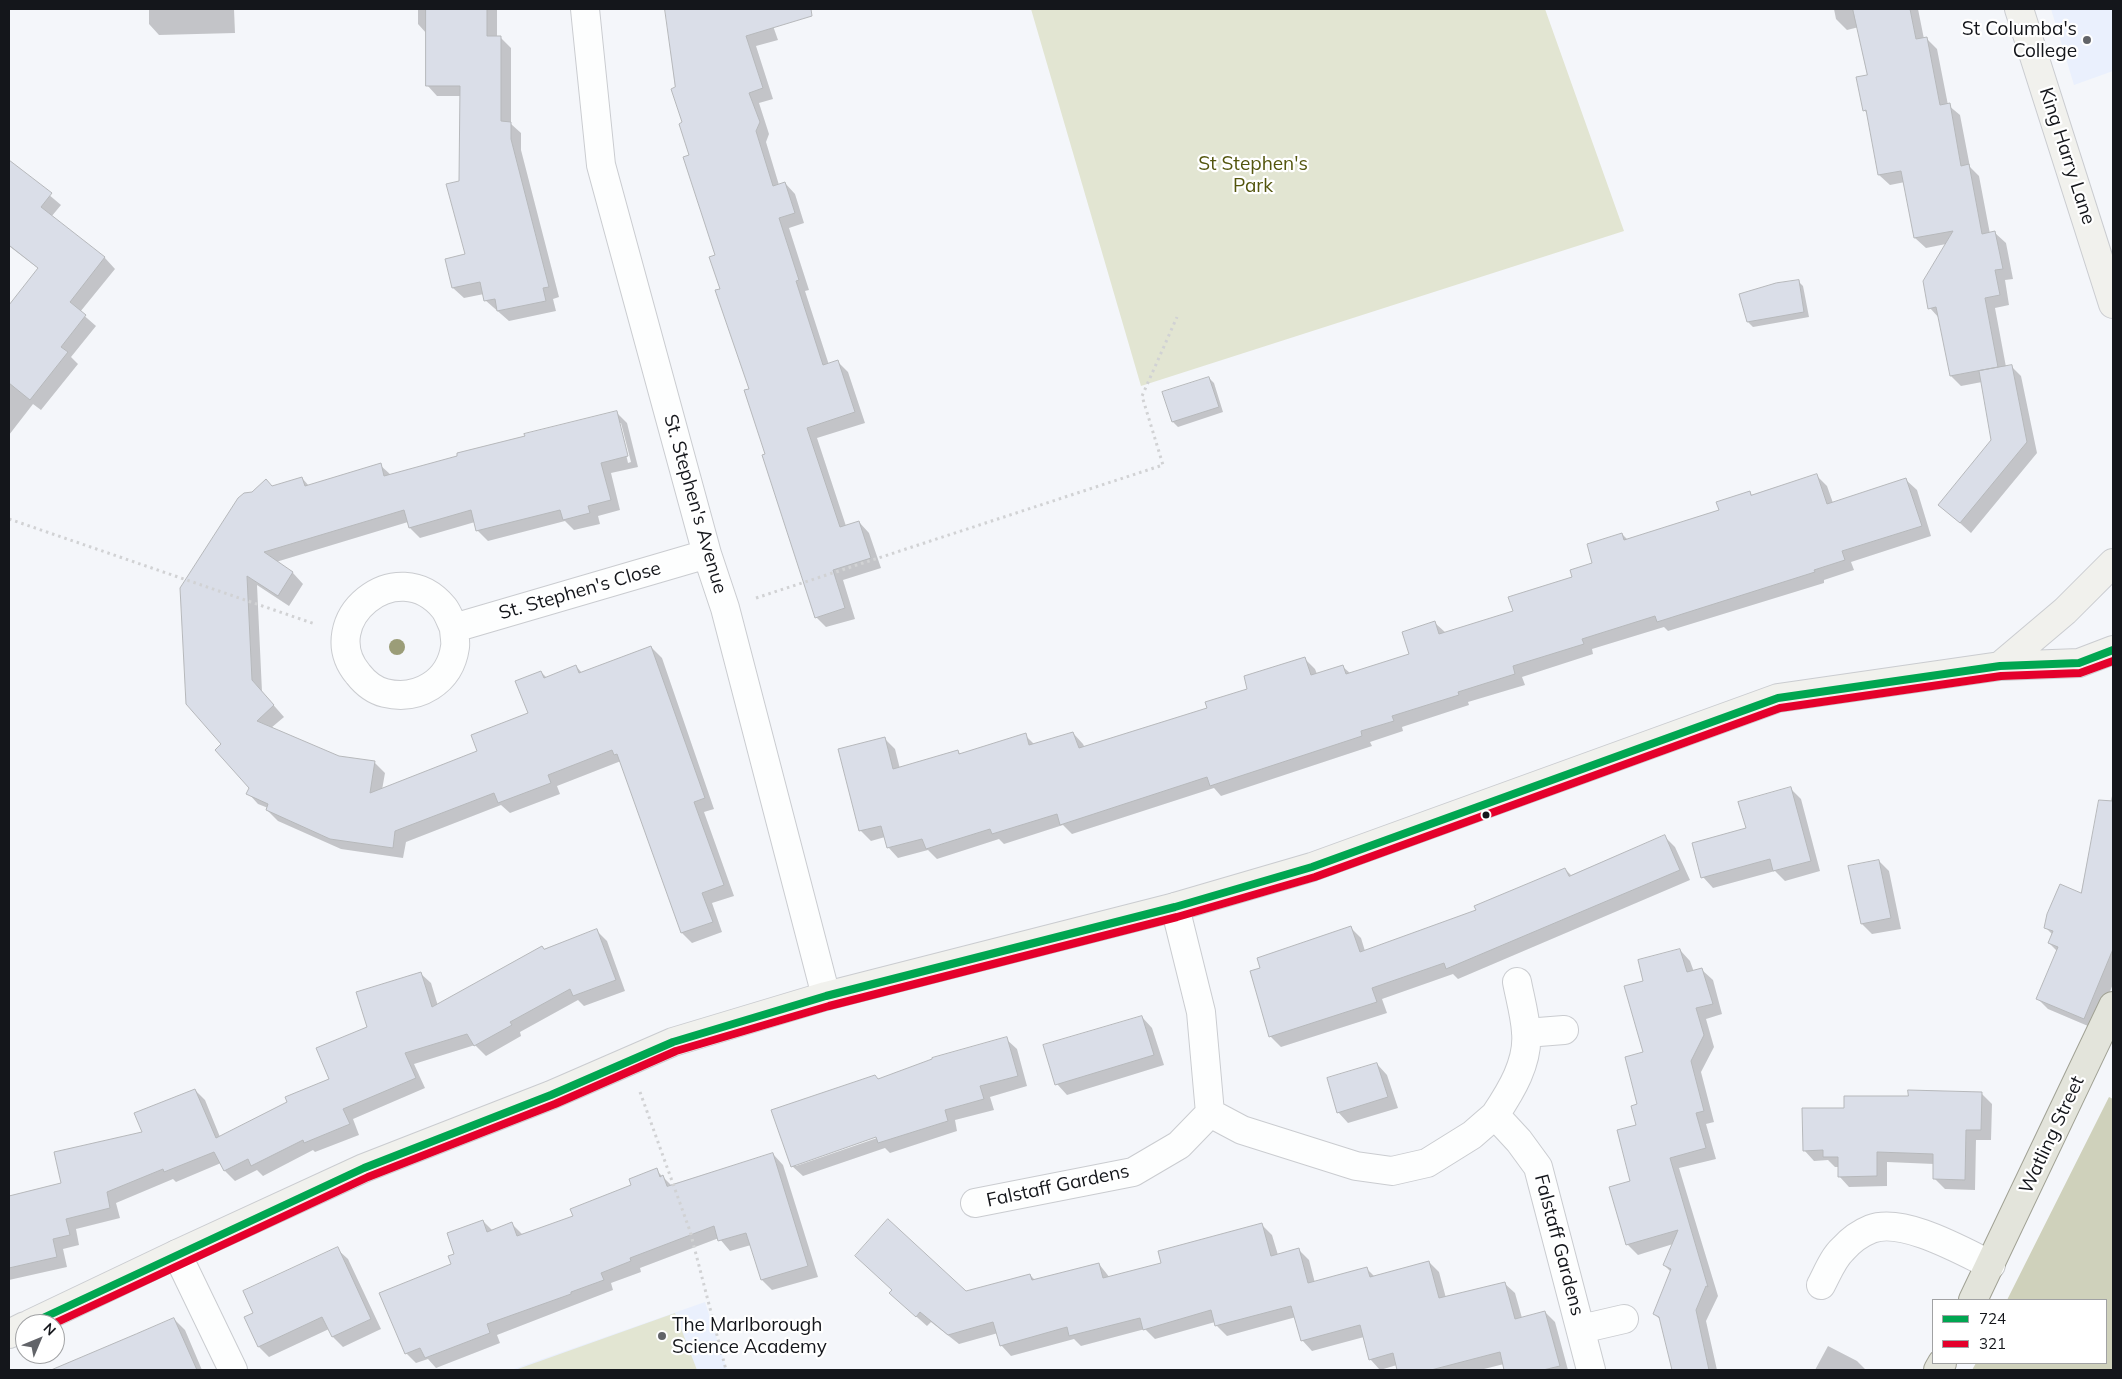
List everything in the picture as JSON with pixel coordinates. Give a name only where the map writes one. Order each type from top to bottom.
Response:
[{"type":"main road","name":"King Harry Lane","points":[[2019,9],[2112,291]]},
{"type":"main road","points":[[2000,666],[2065,611],[2113,562]]},
{"type":"main road","points":[[51,1314],[364,1168],[551,1095],[673,1042],[826,996],[1175,907],[1312,867],[1778,698],[2000,666],[2078,663],[2113,650]]},
{"type":"main road","name":"Watling Street","points":[[1974,1299],[2113,1006]]},
{"type":"street","name":"St. Stephen's Avenue","points":[[585,9],[601,166],[707,554],[725,608],[826,996]]},
{"type":"street","name":"St. Stephen's Close","points":[[454,628],[707,554]]},
{"type":"street","points":[[413,588],[430,596],[444,609],[454,628],[455,647],[446,672],[432,686],[416,694],[397,696],[378,692],[365,683],[352,668],[346,650],[349,621],[366,598],[383,589],[413,588]]},
{"type":"street","points":[[1175,907],[1201,1012],[1210,1113],[1242,1130],[1356,1166],[1392,1171],[1427,1163],[1472,1135],[1495,1116],[1512,1090],[1526,1053],[1526,1033],[1517,982]]},
{"type":"street","points":[[1526,1033],[1564,1030]]},
{"type":"street","name":"Falstaff Gardens","points":[[975,1203],[1133,1172],[1178,1145],[1210,1113]]},
{"type":"street","name":"Falstaff Gardens","points":[[1495,1116],[1519,1140],[1538,1167],[1582,1329],[1591,1370]]},
{"type":"street","points":[[1821,1285],[1841,1250],[1858,1236],[1872,1228],[1893,1227],[1920,1233],[1991,1265]]},
{"type":"street","points":[[177,1254],[233,1370]]},
{"type":"street","name":"Falstaff Gardens","points":[[1582,1329],[1624,1319]]},
{"type":"path","points":[[725,608],[1163,465],[1142,396],[1178,317]]},
{"type":"path","points":[[9,519],[347,634]]},
{"type":"path","points":[[629,1061],[690,1231],[726,1370]]},
{"type":"shaded area","name":"St Columba's College","points":[[2051,9],[2113,9],[2113,71],[2074,85]]},
{"type":"shaded area","name":"The Marlborough Science Academy","points":[[705,1302],[727,1370],[511,1370]]},
{"type":"green space","name":"St Stephen's Park","points":[[1031,9],[1545,9],[1624,231],[1141,386]]},
{"type":"green space","points":[[2109,1097],[2113,1099],[2113,1370],[1972,1370],[1975,1364],[2107,1364],[2107,1299],[2008,1299]]},
{"type":"green space","name":"The Marlborough Science Academy","points":[[675,1313],[697,1370],[515,1370]]},
{"type":"building","points":[[426,9],[487,9],[487,36],[501,36],[501,121],[511,122],[511,139],[549,287],[543,288],[546,301],[497,311],[495,299],[484,301],[480,282],[452,288],[445,259],[465,254],[446,184],[459,181],[460,86],[426,86]]},
{"type":"building","points":[[665,9],[811,9],[812,16],[746,36],[763,88],[749,93],[760,122],[756,131],[773,186],[785,182],[795,213],[779,218],[799,280],[796,281],[823,365],[838,360],[855,412],[807,428],[840,527],[859,521],[871,558],[833,570],[845,608],[815,618],[762,455],[765,454],[744,390],[749,389],[715,290],[720,289],[709,257],[715,255],[683,157],[689,155],[679,124],[682,122],[671,89],[675,87]]},
{"type":"building","points":[[1853,9],[1910,9],[1916,39],[1927,37],[1940,105],[1950,103],[1961,166],[1969,164],[1982,234],[1995,231],[2003,269],[1995,270],[2000,295],[1985,298],[1998,367],[1950,376],[1936,307],[1928,309],[1923,281],[1953,231],[1914,238],[1901,171],[1878,175],[1866,110],[1863,111],[1856,77],[1867,75]]},
{"type":"building","points":[[9,160],[52,193],[41,207],[105,257],[70,302],[86,315],[61,347],[68,352],[30,400],[9,383],[9,305],[38,268],[10,246],[9,248]]},
{"type":"building","points":[[1799,280],[1804,312],[1747,322],[1739,294],[1776,283]]},
{"type":"building","points":[[2012,365],[2027,442],[1960,523],[1938,505],[1991,440],[1979,371]]},
{"type":"building","points":[[1209,377],[1219,407],[1172,422],[1162,392]]},
{"type":"building","points":[[617,411],[628,456],[601,463],[611,500],[588,506],[590,513],[563,520],[560,510],[476,531],[471,510],[409,528],[404,510],[264,552],[293,572],[278,596],[247,576],[252,680],[274,705],[257,721],[339,756],[375,761],[370,793],[477,751],[471,735],[528,713],[515,681],[541,671],[544,678],[576,665],[579,673],[651,646],[705,798],[694,802],[724,885],[702,893],[713,922],[681,933],[617,754],[614,755],[612,750],[548,775],[551,783],[498,803],[494,793],[395,831],[393,848],[330,839],[266,810],[268,804],[246,794],[249,788],[215,750],[221,744],[186,704],[180,588],[238,498],[244,493],[252,492],[266,479],[272,486],[302,477],[305,486],[381,463],[384,476],[457,456],[457,453],[525,436],[524,434]]},
{"type":"building","points":[[1817,474],[1827,504],[1906,478],[1922,526],[1842,551],[1845,560],[1814,570],[1815,572],[1657,622],[1655,616],[1582,639],[1584,644],[1513,666],[1515,674],[1458,692],[1459,695],[1392,716],[1394,721],[1361,731],[1362,736],[1210,786],[1207,777],[1060,825],[1057,814],[992,834],[990,829],[926,849],[922,839],[887,848],[881,826],[859,831],[838,749],[885,737],[893,769],[958,750],[959,754],[1026,733],[1029,745],[1073,732],[1079,748],[1207,708],[1205,702],[1247,689],[1244,676],[1305,657],[1311,675],[1343,665],[1346,674],[1409,654],[1402,632],[1435,621],[1439,634],[1513,611],[1508,597],[1572,577],[1570,570],[1592,563],[1587,544],[1622,533],[1624,540],[1719,510],[1716,502],[1750,491],[1751,495]]},
{"type":"building","points":[[1791,787],[1811,861],[1773,871],[1770,859],[1701,878],[1692,843],[1746,828],[1738,802]]},
{"type":"building","points":[[2099,800],[2113,801],[2113,949],[2084,1019],[2036,999],[2058,947],[2048,943],[2053,931],[2044,928],[2047,914],[2060,884],[2081,893]]},
{"type":"building","points":[[1665,835],[1680,870],[1446,969],[1444,963],[1372,988],[1377,1002],[1269,1037],[1250,971],[1260,968],[1257,958],[1351,926],[1360,952],[1476,910],[1474,906],[1565,868],[1569,876]]},
{"type":"building","points":[[1879,860],[1891,918],[1861,924],[1848,866]]},
{"type":"building","points":[[597,929],[616,980],[573,996],[570,989],[510,1022],[512,1025],[474,1046],[467,1034],[405,1053],[416,1078],[343,1109],[350,1124],[304,1143],[303,1140],[251,1166],[248,1159],[224,1171],[214,1152],[164,1172],[163,1169],[107,1192],[110,1208],[66,1219],[70,1235],[53,1239],[57,1257],[9,1268],[9,1196],[61,1183],[54,1152],[142,1132],[134,1113],[195,1089],[216,1138],[287,1102],[285,1097],[329,1079],[316,1048],[367,1027],[356,992],[421,972],[432,1007],[542,946],[544,949]]},
{"type":"building","points":[[1680,949],[1687,972],[1702,968],[1713,1004],[1696,1008],[1704,1035],[1691,1061],[1704,1111],[1696,1113],[1706,1148],[1670,1158],[1708,1287],[1706,1286],[1696,1310],[1709,1370],[1672,1370],[1659,1317],[1653,1314],[1671,1269],[1663,1265],[1678,1230],[1626,1245],[1609,1187],[1630,1181],[1617,1130],[1636,1125],[1631,1106],[1637,1104],[1625,1057],[1643,1052],[1624,986],[1643,981],[1638,960]]},
{"type":"building","points":[[1142,1016],[1154,1055],[1055,1085],[1043,1045]]},
{"type":"building","points":[[1007,1037],[1018,1076],[980,1086],[984,1099],[945,1110],[948,1121],[878,1143],[876,1137],[791,1167],[771,1110],[875,1075],[878,1079],[932,1058]]},
{"type":"building","points":[[1377,1063],[1388,1097],[1337,1113],[1327,1078]]},
{"type":"building","points":[[1908,1090],[1982,1092],[1981,1130],[1966,1130],[1965,1180],[1933,1179],[1933,1154],[1877,1152],[1877,1176],[1838,1177],[1838,1157],[1823,1157],[1823,1150],[1803,1151],[1802,1108],[1844,1108],[1844,1096],[1908,1096]]},
{"type":"building","points":[[773,1153],[808,1266],[761,1280],[746,1233],[718,1241],[714,1226],[630,1258],[631,1261],[601,1273],[604,1280],[487,1324],[490,1333],[425,1358],[420,1348],[405,1354],[379,1293],[451,1264],[448,1256],[454,1254],[447,1233],[483,1220],[487,1232],[512,1222],[517,1236],[573,1216],[570,1209],[631,1185],[629,1179],[657,1168],[660,1177],[663,1175],[667,1186]]},
{"type":"building","points":[[888,1219],[966,1291],[1030,1274],[1032,1280],[1099,1263],[1103,1278],[1161,1263],[1158,1251],[1262,1223],[1271,1256],[1299,1248],[1308,1283],[1367,1267],[1370,1277],[1429,1261],[1439,1298],[1505,1282],[1515,1319],[1545,1311],[1560,1366],[1543,1370],[1504,1370],[1500,1352],[1431,1370],[1397,1370],[1393,1353],[1369,1360],[1360,1325],[1301,1341],[1291,1306],[1215,1326],[1211,1310],[1143,1330],[1140,1318],[1069,1336],[1067,1327],[1000,1346],[993,1322],[948,1335],[920,1312],[916,1317],[889,1293],[892,1290],[855,1256]]},
{"type":"building","points":[[338,1247],[371,1319],[332,1337],[322,1317],[258,1347],[244,1317],[253,1313],[243,1291]]},
{"type":"building","points":[[174,1318],[197,1370],[51,1370],[136,1334]]},
{"type":"transit line","name":"724","points":[[51,1314],[364,1168],[551,1095],[673,1042],[826,996],[1175,907],[1312,867],[1778,698],[2000,666],[2079,663],[2113,650]]},
{"type":"transit line","name":"321","points":[[65,1318],[368,1177],[555,1104],[676,1051],[829,1006],[1177,917],[1315,877],[1780,708],[2001,676],[2080,673],[2113,661]]},
{"type":"place","name":"St Columba's College","points":[[2087,40]]},
{"type":"place","name":"The Marlborough Science Academy","points":[[662,1336]]}]
